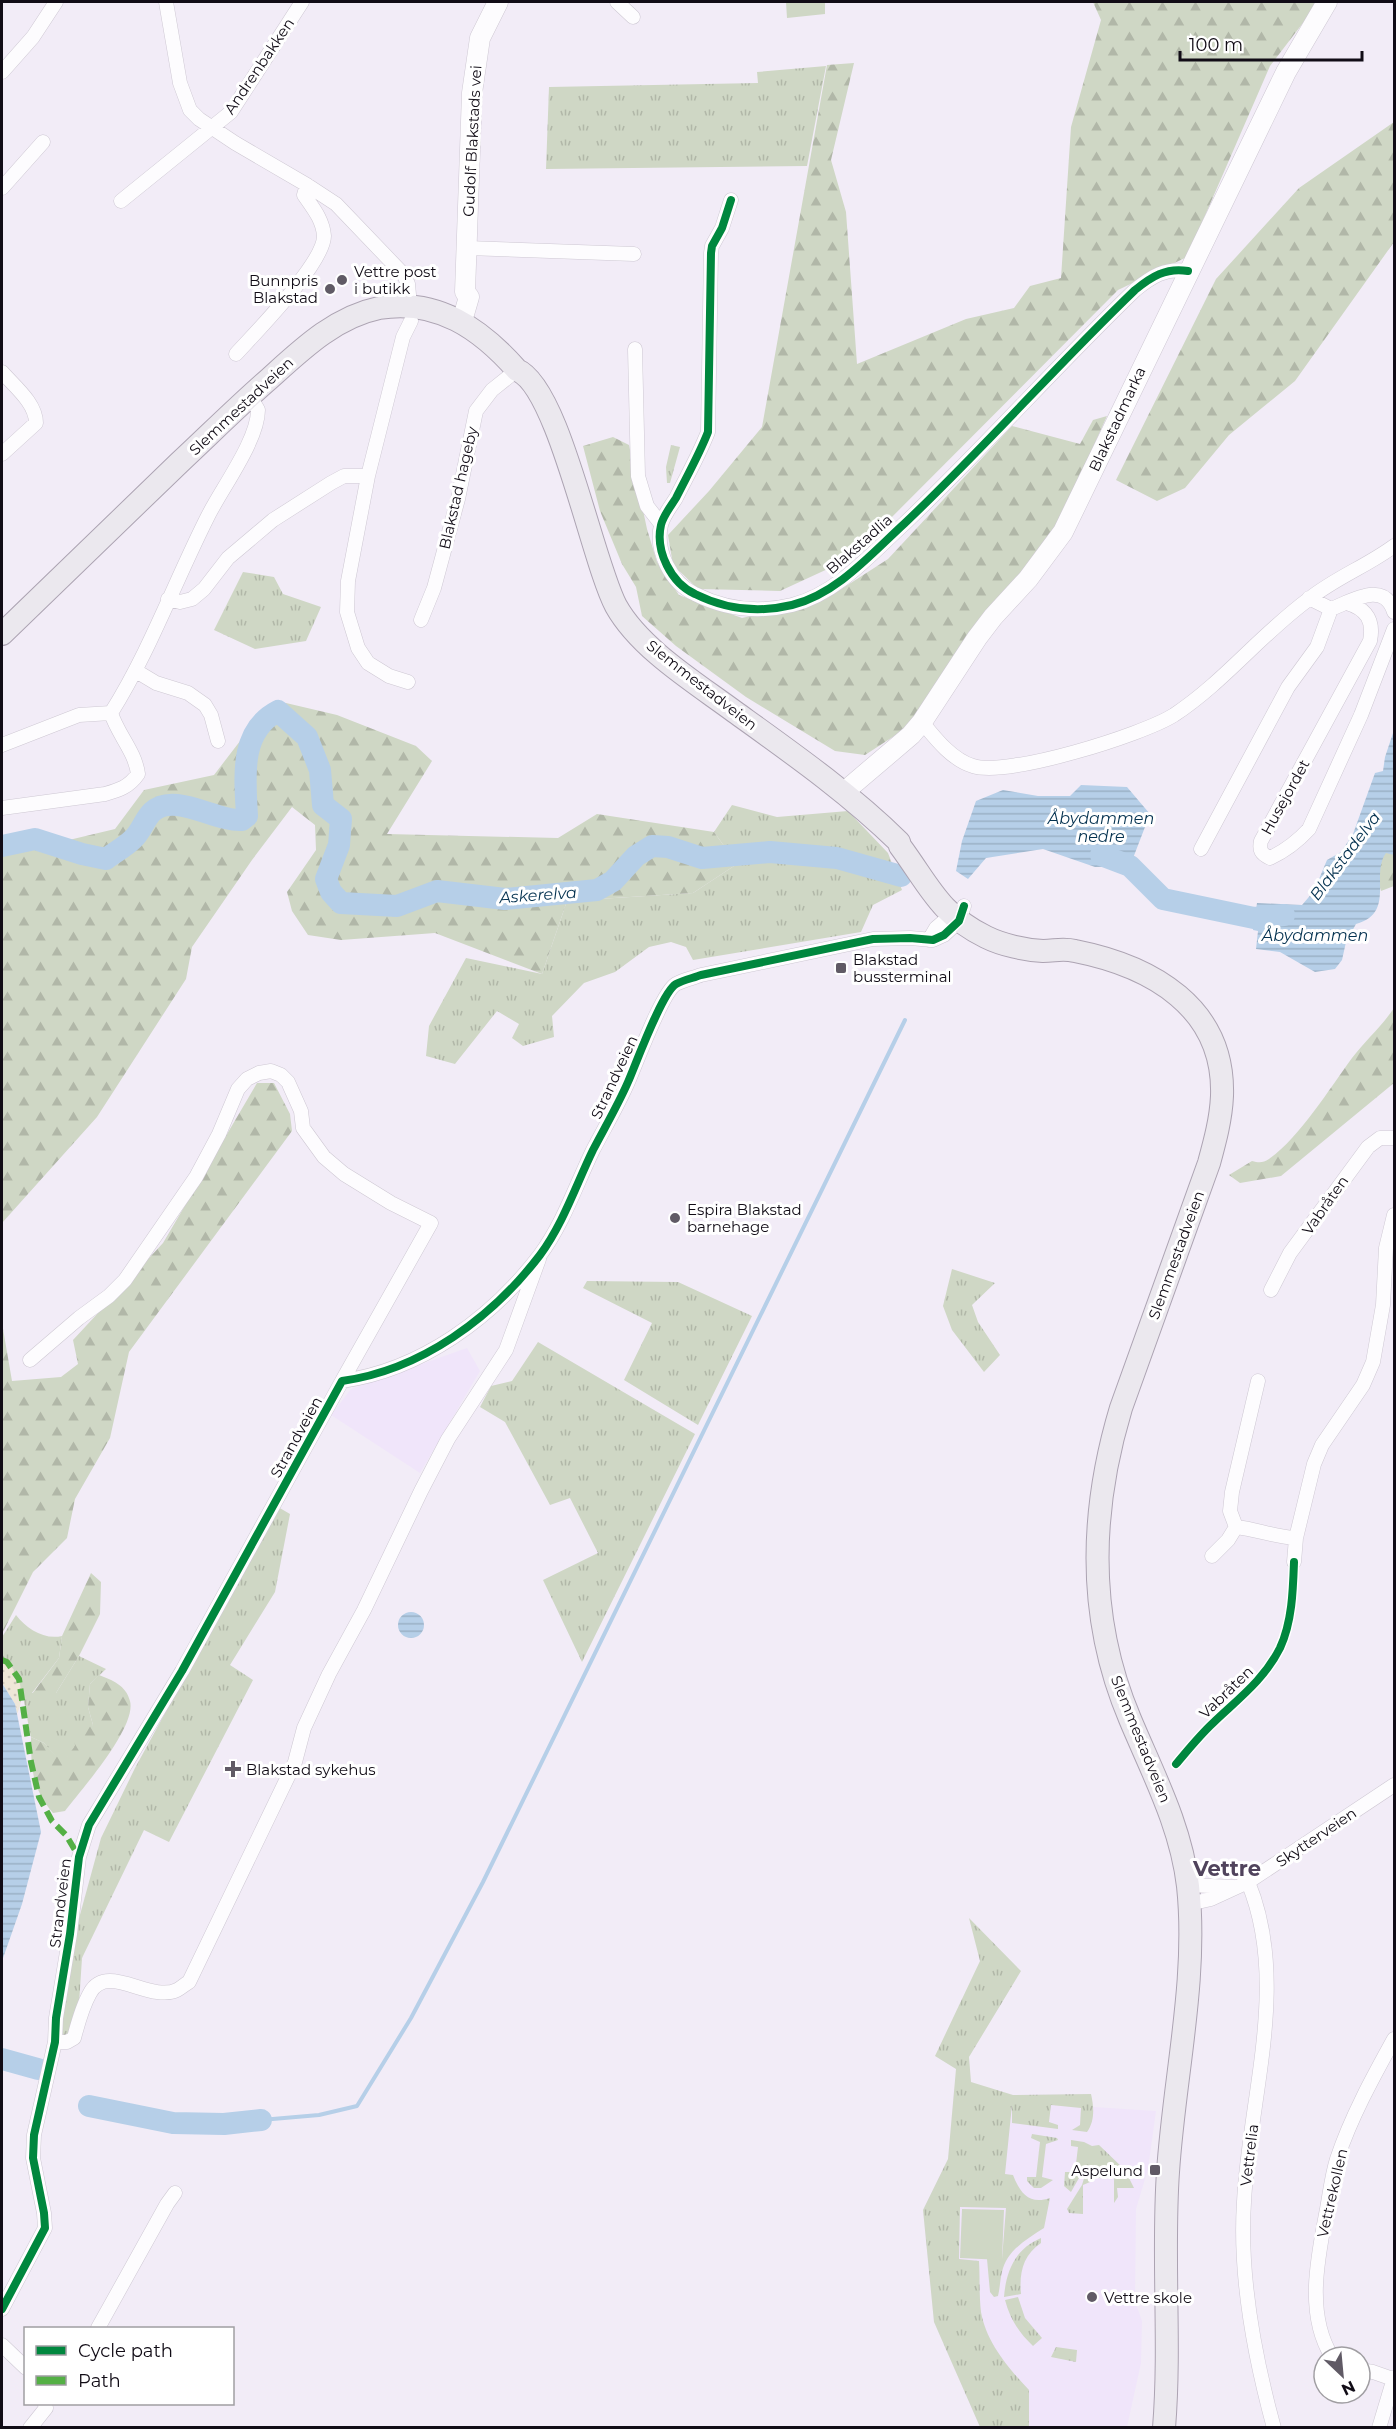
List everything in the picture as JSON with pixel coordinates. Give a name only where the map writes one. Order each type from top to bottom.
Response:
[{"type":"main road","name":"Gudolf Blakstads vei","points":[[456,319],[469,297],[465,292],[472,93],[480,38],[498,2]]},
{"type":"main road","name":"Blakstadmarka","points":[[844,792],[894,751],[922,722],[982,631],[1028,579],[1063,532],[1286,72],[1327,2]]},
{"type":"main road","name":"Slemmestadveien","points":[[2,634],[250,396],[307,345],[345,320],[378,309],[411,314],[430,309],[456,319],[480,334],[518,370],[524,372],[537,390],[558,432],[573,472],[608,589],[629,624],[651,647],[844,792],[899,842],[905,842],[938,881],[958,914],[1048,941],[1059,948],[1102,957],[1133,967],[1171,988],[1205,1028],[1217,1056],[1222,1079],[1220,1124],[1209,1163],[1110,1443],[1099,1503],[1097,1540],[1097,1584],[1103,1631],[1110,1660],[1129,1718],[1177,1831],[1188,1895],[1189,1961],[1166,2205],[1167,2349],[1164,2427]]},
{"type":"street","points":[[2,72],[33,37],[56,2]]},
{"type":"street","name":"Andrenbakken","points":[[166,2],[180,83],[190,110],[213,128],[336,204],[404,275],[408,284],[411,314]]},
{"type":"street","name":"Andrenbakken","points":[[121,201],[231,111],[302,2]]},
{"type":"street","points":[[617,2],[633,17]]},
{"type":"street","points":[[2,188],[43,142]]},
{"type":"street","points":[[236,354],[303,278],[319,253],[324,239],[322,225],[304,195],[307,185]]},
{"type":"street","points":[[661,524],[698,456],[708,432],[711,253],[731,200]]},
{"type":"street","points":[[467,248],[634,254]]},
{"type":"street","name":"Blakstadlia","points":[[634,349],[638,476],[647,506],[661,524],[660,538],[668,568],[679,583],[692,593],[707,600],[738,608],[764,610],[794,605],[822,592],[852,572],[934,496],[1135,290],[1151,277],[1165,271],[1177,269],[1188,271]]},
{"type":"street","points":[[408,682],[389,676],[368,663],[358,648],[347,612],[348,581],[368,476],[403,337],[411,314]]},
{"type":"street","name":"Blakstad hageby","points":[[421,620],[434,588],[458,499],[476,411],[492,390],[518,370]]},
{"type":"street","points":[[2,372],[36,414],[36,423],[2,454]]},
{"type":"street","points":[[2,808],[105,794],[121,790],[133,783],[138,774],[137,763],[130,747],[116,728],[111,713],[136,672],[208,516],[254,432],[258,410],[250,396]]},
{"type":"street","points":[[168,600],[180,602],[192,599],[204,589],[228,558],[273,520],[331,483],[344,476],[368,476]]},
{"type":"street","points":[[922,722],[933,736],[962,763],[990,768],[1095,747],[1142,731],[1173,715],[1216,682],[1309,598],[1395,546]]},
{"type":"street","points":[[1309,598],[1330,609],[1368,594],[1378,594],[1391,603],[1395,612]]},
{"type":"street","name":"Husejordet","points":[[1347,603],[1357,606],[1371,621],[1370,641],[1261,841],[1260,849],[1264,855],[1270,858],[1279,853],[1299,840],[1309,829],[1361,716],[1395,629]]},
{"type":"street","points":[[1201,849],[1288,687],[1317,647],[1330,609]]},
{"type":"street","points":[[136,672],[156,683],[188,693],[205,705],[211,716],[218,741]]},
{"type":"street","points":[[2,745],[79,716],[111,713]]},
{"type":"street","name":"Strandveien","points":[[342,1381],[359,1379],[409,1360],[452,1339],[493,1307],[541,1254],[615,1112],[663,1003],[675,984],[701,975],[873,939],[929,940],[936,928],[958,914]]},
{"type":"street","name":"Strandveien","points":[[2,2309],[45,2229],[33,2158],[34,2135],[55,2042],[56,2018],[70,1934],[78,1857],[89,1825],[182,1671],[431,1224],[344,1174],[324,1157],[303,1128],[301,1111],[288,1082],[281,1075],[271,1071],[253,1076],[238,1089],[219,1134],[196,1177],[125,1280],[109,1296],[30,1360]]},
{"type":"street","name":"Vabråten","points":[[1271,1290],[1290,1253],[1368,1147],[1380,1138],[1395,1137]]},
{"type":"street","points":[[1294,1563],[1296,1538],[1314,1464],[1322,1444],[1363,1385],[1373,1362],[1383,1305],[1386,1248],[1395,1215]]},
{"type":"street","points":[[55,2042],[67,2042],[74,2038],[90,1992],[99,1983],[111,1980],[140,1989],[165,1993],[177,1990],[189,1982],[295,1762],[304,1728],[328,1674],[364,1610],[448,1438],[506,1350],[541,1254]]},
{"type":"street","points":[[1236,1527],[1230,1511],[1232,1492],[1258,1381]]},
{"type":"street","points":[[1236,1527],[1254,1529],[1279,1537],[1296,1538]]},
{"type":"street","points":[[1212,1556],[1228,1540],[1236,1527]]},
{"type":"street","name":"Skytterveien","points":[[1188,1895],[1211,1899],[1242,1885],[1395,1785]]},
{"type":"street","name":"Vettrelia","points":[[1242,1885],[1260,1913],[1266,1972],[1265,2016],[1244,2202],[1243,2248],[1253,2336],[1274,2427]]},
{"type":"street","name":"Vettrekollen","points":[[1326,2345],[1321,2335],[1316,2297],[1320,2245],[1330,2186],[1346,2135],[1395,2038]]},
{"type":"street","points":[[99,2327],[175,2193]]},
{"type":"street","points":[[2,2345],[24,2366]]},
{"type":"street","points":[[1372,2373],[1394,2378],[1379,2427]]},
{"type":"street","points":[[30,2427],[48,2405]]},
{"type":"shaded area","points":[[467,1348],[480,1371],[420,1473],[331,1415],[351,1389]]},
{"type":"shaded area","points":[[954,2089],[1013,2095],[1089,2094],[1093,2107],[1156,2111],[1148,2169],[1136,2209],[1135,2301],[1142,2321],[1141,2363],[1127,2427],[980,2427],[934,2322],[923,2210],[948,2159]]},
{"type":"green space","points":[[786,2],[825,2],[825,14],[787,18]]},
{"type":"green space","points":[[1093,2],[1319,2],[1270,66],[1187,257],[1118,290],[880,529],[845,561],[780,591],[698,589],[673,565],[668,535],[709,491],[762,427],[827,65],[854,63],[831,160],[846,212],[857,364],[966,319],[1014,308],[1030,286],[1061,278],[1071,127],[1101,20]]},
{"type":"green space","points":[[826,66],[807,166],[546,169],[549,87],[758,83],[757,72]]},
{"type":"green space","points":[[1394,122],[1394,242],[1295,381],[1229,435],[1185,488],[1157,501],[1116,480],[1216,279],[1299,188]]},
{"type":"green space","points":[[1107,416],[1066,517],[905,729],[865,755],[835,751],[746,697],[676,646],[642,616],[636,587],[622,564],[600,511],[583,446],[613,437],[629,445],[647,529],[657,562],[679,595],[742,618],[826,599],[888,559],[1012,426],[1080,444],[1093,420]]},
{"type":"green space","points":[[671,445],[680,447],[670,483],[667,483],[666,467]]},
{"type":"green space","points":[[243,572],[274,577],[283,594],[321,607],[306,641],[255,649],[214,630]]},
{"type":"green space","points":[[286,703],[337,715],[416,746],[432,761],[387,834],[558,838],[597,814],[714,832],[737,864],[693,893],[567,901],[542,974],[435,933],[341,940],[308,935],[292,911],[287,892],[316,850],[315,825],[292,807],[192,947],[186,979],[97,1117],[2,1223],[2,856],[115,829],[144,790],[214,775],[263,711]]},
{"type":"green space","points":[[732,805],[777,817],[848,811],[888,853],[902,890],[873,905],[861,932],[693,960],[686,947],[671,942],[649,947],[615,972],[584,983],[552,1016],[554,1037],[523,1046],[512,1038],[519,1024],[497,1011],[455,1064],[426,1056],[429,1026],[466,958],[542,974],[567,901],[693,893],[737,864],[714,832]]},
{"type":"green space","points":[[1394,849],[1394,886],[1381,891],[1370,854]]},
{"type":"green space","points":[[1394,1008],[1394,1083],[1281,1176],[1240,1183],[1229,1175],[1252,1161],[1267,1160],[1292,1139],[1352,1058]]},
{"type":"green space","points":[[257,1083],[274,1083],[290,1114],[292,1131],[129,1352],[110,1438],[75,1499],[67,1538],[33,1572],[2,1634],[2,1323],[12,1381],[61,1377],[78,1364],[73,1340],[163,1243]]},
{"type":"green space","points":[[952,1269],[995,1283],[972,1305],[978,1322],[1000,1355],[984,1372],[952,1330],[943,1306]]},
{"type":"green space","points":[[587,1281],[678,1282],[752,1316],[698,1425],[624,1380],[652,1323],[583,1288]]},
{"type":"green space","points":[[538,1342],[695,1434],[582,1662],[543,1580],[598,1553],[570,1498],[550,1505],[505,1422],[480,1407],[491,1386],[512,1381]]},
{"type":"green space","points":[[278,1507],[290,1514],[275,1592],[230,1665],[253,1680],[169,1842],[144,1830],[82,1958],[79,2004],[67,2039],[60,2037],[69,1955],[101,1838],[135,1768]]},
{"type":"green space","points":[[91,1573],[101,1582],[100,1614],[79,1656],[56,1693],[39,1699],[32,1694],[59,1658],[62,1636]]},
{"type":"green space","points":[[16,1615],[25,1625],[42,1635],[62,1636],[59,1658],[32,1693],[56,1693],[79,1656],[106,1669],[90,1684],[88,1707],[93,1725],[66,1759],[57,1758],[44,1743],[31,1737],[19,1683],[9,1665],[2,1660],[2,1637]]},
{"type":"green space","points":[[99,1675],[122,1687],[130,1701],[130,1712],[117,1742],[94,1774],[65,1811],[53,1813],[41,1795],[34,1778],[31,1737],[44,1743],[57,1757],[66,1758],[75,1746],[74,1732],[93,1725],[88,1707],[90,1684]]},
{"type":"green space","points":[[969,1918],[1021,1971],[969,2057],[971,2082],[1013,2095],[1091,2094],[1093,2104],[1093,2119],[1087,2132],[1072,2130],[1080,2125],[1081,2108],[1051,2105],[1049,2122],[1058,2125],[1058,2129],[1012,2123],[1012,2105],[1005,2174],[1013,2175],[1022,2192],[1031,2199],[1050,2198],[1044,2228],[1018,2246],[1008,2257],[1001,2275],[998,2296],[994,2297],[990,2292],[987,2259],[1002,2259],[1006,2208],[960,2207],[959,2259],[979,2261],[980,2306],[984,2323],[999,2354],[1029,2390],[1029,2427],[980,2427],[934,2322],[923,2210],[948,2159],[956,2069],[935,2056],[980,1961]]},
{"type":"green space","points":[[1032,2134],[1058,2140],[1046,2144],[1042,2177],[1053,2180],[1041,2188],[1034,2188],[1027,2181],[1027,2177],[1036,2177],[1040,2142],[1031,2138]]},
{"type":"green space","points":[[1071,2140],[1092,2146],[1099,2145],[1125,2170],[1134,2188],[1117,2188],[1118,2197],[1114,2203],[1114,2178],[1091,2178],[1090,2182],[1083,2185],[1083,2214],[1069,2213],[1067,2209],[1082,2185],[1086,2172],[1083,2171],[1071,2192],[1064,2186],[1065,2172],[1075,2172],[1078,2147],[1071,2146]]},
{"type":"green space","points":[[962,2209],[1004,2210],[1002,2260],[960,2258]]},
{"type":"green space","points":[[1041,2238],[1041,2243],[1026,2259],[1021,2279],[1021,2294],[1004,2297],[1007,2278],[1018,2255]]},
{"type":"green space","points":[[1018,2297],[1025,2318],[1042,2338],[1033,2346],[1023,2336],[1007,2307],[1005,2300]]},
{"type":"green space","points":[[1056,2347],[1077,2350],[1076,2362],[1051,2357]]},
{"type":"sand","points":[[2,1660],[14,1670],[20,1684],[21,1700],[17,1714],[15,1704],[2,1683]]},
{"type":"water","name":"Åbydammen","points":[[1394,730],[1394,855],[1386,853],[1382,862],[1379,903],[1375,911],[1368,919],[1356,924],[1346,942],[1342,960],[1335,969],[1315,972],[1280,952],[1256,949],[1258,931],[1253,930],[1257,903],[1302,905],[1314,891],[1327,860],[1341,852],[1353,834],[1375,773],[1383,771]]},
{"type":"water","name":"Åbydammen nedre","points":[[1081,785],[1127,787],[1150,814],[1130,866],[1095,867],[1043,849],[986,858],[968,879],[956,871],[962,841],[976,801],[1003,790],[1038,796],[1070,796]]},
{"type":"water","points":[[411,1612],[420,1616],[424,1625],[420,1634],[411,1638],[402,1634],[398,1625],[402,1616]]},
{"type":"water","points":[[2,1683],[15,1704],[41,1832],[22,1904],[2,1961]]},
{"type":"waterway","name":"Askerelva","points":[[2,846],[35,839],[106,859],[127,845],[149,815],[161,806],[183,806],[220,817],[242,820],[247,816],[246,771],[251,743],[256,730],[278,711],[307,737],[320,770],[323,805],[341,819],[339,845],[326,879],[331,892],[341,903],[397,906],[437,891],[505,899],[597,890],[613,881],[636,856],[652,846],[668,847],[702,858],[770,852],[837,858],[901,876]]},
{"type":"waterway","points":[[1101,855],[1130,866],[1163,899],[1254,918],[1284,915]]},
{"type":"waterway","points":[[261,2120],[319,2115],[357,2106],[411,2018],[483,1882],[905,1020]]},
{"type":"waterway","points":[[2,2059],[38,2069]]},
{"type":"waterway","points":[[89,2106],[173,2123],[224,2124],[261,2120]]},
{"type":"marked path","points":[[2,1660],[7,1662],[19,1679],[31,1762],[39,1797],[52,1821],[66,1835],[79,1857]]},
{"type":"cycle path","points":[[731,200],[711,253],[708,432],[676,498],[663,518],[660,545],[672,574],[686,589],[706,599],[742,608],[767,609],[792,605],[808,600],[839,582],[867,559],[934,495],[1135,290],[1159,274],[1173,270],[1188,271]]},
{"type":"cycle path","points":[[2,2309],[45,2228],[33,2158],[34,2135],[55,2042],[56,2018],[70,1934],[79,1857],[89,1825],[182,1671],[342,1381],[400,1366],[427,1353],[453,1338],[477,1320],[521,1278],[540,1255],[556,1230],[593,1150],[624,1091],[657,1014],[670,990],[676,984],[701,975],[873,939],[933,940],[944,935],[959,921],[964,906]]},
{"type":"cycle path","points":[[1176,1764],[1203,1732],[1241,1697],[1274,1659],[1284,1638],[1289,1617],[1294,1562]]},
{"type":"place","name":"Vettre post i butikk","points":[[342,280]]},
{"type":"place","name":"Bunnpris Blakstad","points":[[330,289]]},
{"type":"place","name":"Blakstad bussterminal","points":[[841,968]]},
{"type":"place","name":"Espira Blakstad barnehage","points":[[675,1218]]},
{"type":"place","name":"Blakstad sykehus","points":[[233,1769]]},
{"type":"place","name":"Aspelund","points":[[1155,2170]]},
{"type":"place","name":"Vettre skole","points":[[1092,2297]]},
{"type":"district","name":"Vettre","points":[[1227,1868]]},
{"type":"water label","name":"Blakstadelva","points":[[1345,856]]}]
